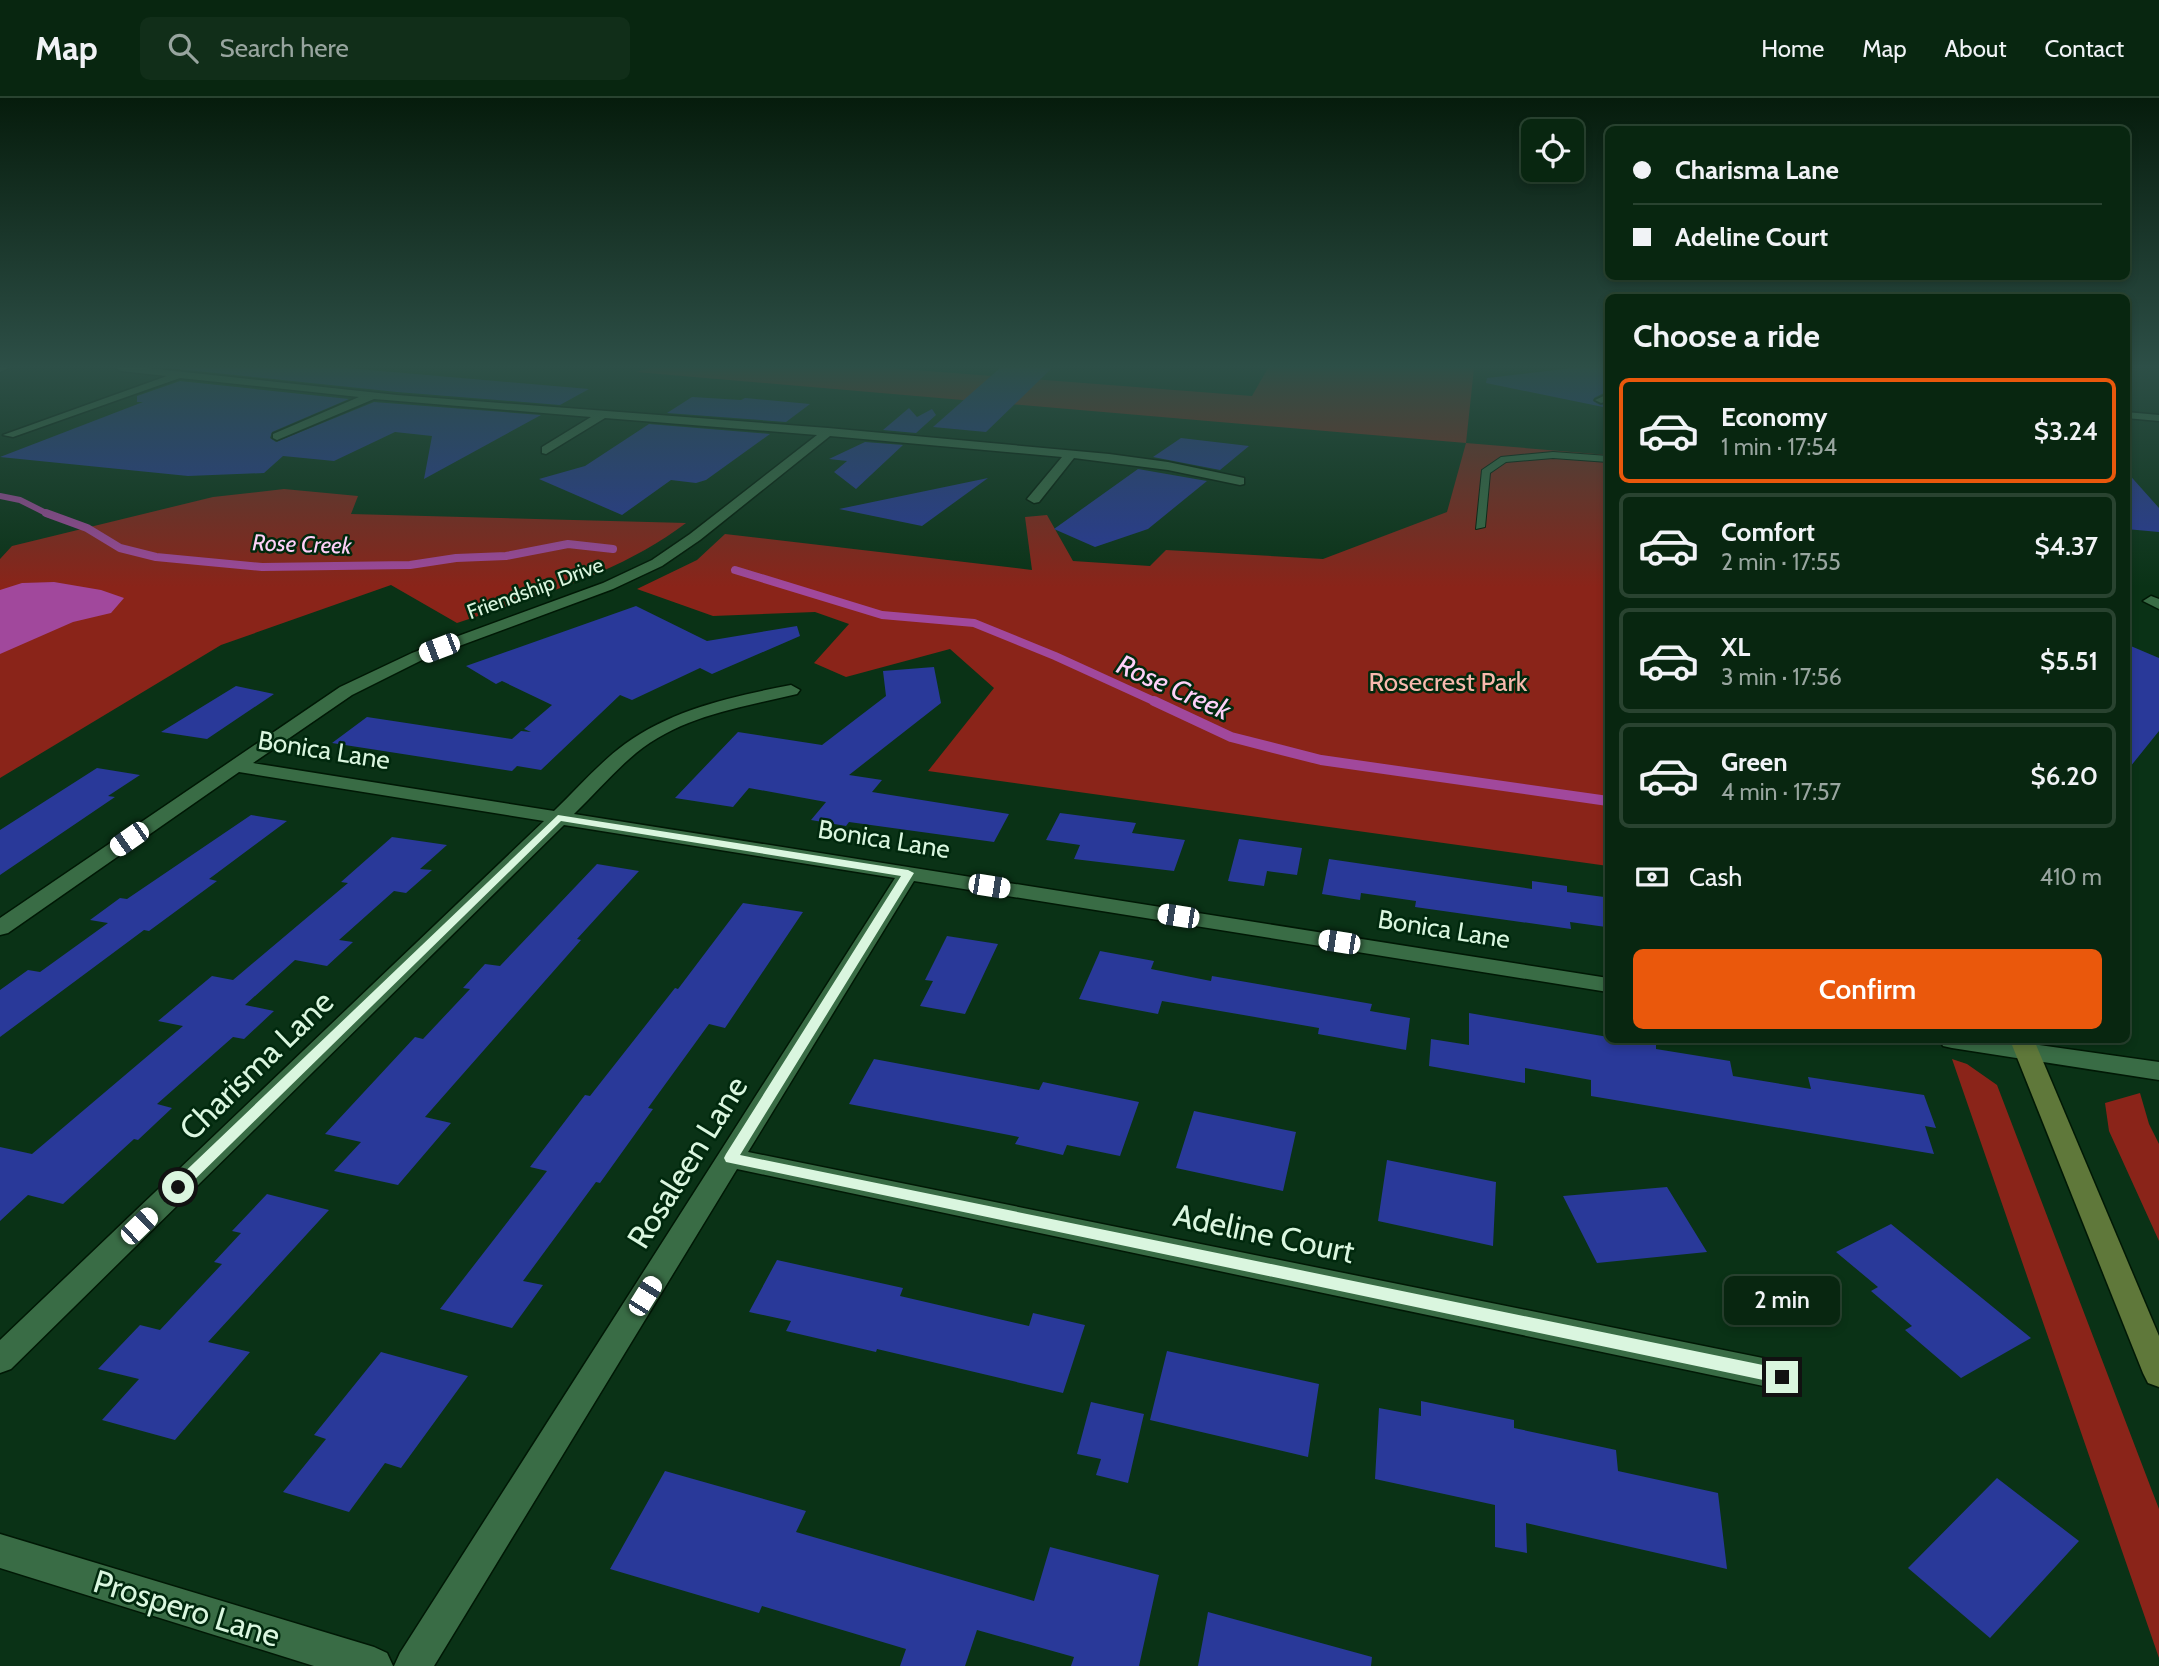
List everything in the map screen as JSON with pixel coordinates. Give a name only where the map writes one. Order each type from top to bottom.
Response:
[{"type":"main road","points":[[2024,1045],[2159,1373]]},
{"type":"street","points":[[546,450],[560,441]]},
{"type":"street","name":"Friendship Drive","points":[[0,928],[327,702],[393,667],[608,586],[657,563],[695,537],[816,441]]},
{"type":"street","points":[[925,441],[1159,464],[1240,481]]},
{"type":"street","points":[[1034,499],[1070,455]]},
{"type":"street","name":"Charisma Lane","points":[[0,1360],[630,749],[670,724],[716,706],[790,690]]},
{"type":"street","name":"Bonica Lane","points":[[234,766],[1605,985]]},
{"type":"street","name":"Rosaleen Lane","points":[[413,1666],[908,873]]},
{"type":"street","points":[[1995,1043],[2024,1045],[2159,1071]]},
{"type":"street","name":"Adeline Court","points":[[731,1158],[1782,1377]]},
{"type":"street","name":"Prospero Lane","points":[[0,1550],[374,1666]]},
{"type":"lane","points":[[1480,527],[1485,472],[1504,459],[1553,455],[1605,459]]},
{"type":"green space","name":"Rosecrest Park","points":[[1466,443],[1605,455],[1605,866],[928,771],[994,688],[950,649],[846,677],[814,663],[849,624],[815,612],[713,616],[637,589],[697,560],[725,534],[1032,570],[1025,517],[1047,515],[1073,561],[1150,566],[1166,550],[1323,559],[1447,512]]},
{"type":"green space","points":[[284,489],[358,496],[351,514],[686,523],[660,541],[605,570],[457,623],[391,585],[221,645],[0,778],[0,559],[12,546],[213,497]]},
{"type":"green space","points":[[1952,1059],[1967,1064],[1997,1085],[2159,1509],[2159,1658]]},
{"type":"green space","points":[[2140,1093],[2149,1124],[2159,1144],[2159,1241],[2109,1131],[2105,1103]]},
{"type":"shaded area","points":[[54,582],[101,590],[124,598],[111,613],[73,622],[0,654],[0,590],[22,583]]},
{"type":"building","points":[[41,441],[376,441],[334,461],[283,456],[264,473],[188,476],[0,457]]},
{"type":"building","points":[[431,441],[493,441],[424,479]]},
{"type":"building","points":[[623,441],[760,441],[706,480],[696,483],[671,480],[622,515],[539,479],[585,466]]},
{"type":"building","points":[[1176,441],[1249,446],[1220,470],[1153,457]]},
{"type":"building","points":[[865,442],[903,445],[856,489],[834,472],[847,461],[829,459]]},
{"type":"building","points":[[1138,469],[1207,481],[1148,529],[1095,547],[1054,529]]},
{"type":"building","points":[[2130,475],[2159,508],[2159,532],[2130,529]]},
{"type":"building","points":[[988,478],[922,526],[839,509]]},
{"type":"building","points":[[636,606],[707,641],[797,626],[800,636],[712,674],[700,668],[632,700],[620,695],[541,770],[517,766],[512,771],[332,743],[367,717],[512,739],[521,731],[531,732],[524,729],[552,705],[502,681],[496,684],[466,666]]},
{"type":"building","points":[[2130,646],[2159,658],[2159,731],[2130,767]]},
{"type":"building","points":[[934,667],[941,703],[849,775],[882,780],[872,792],[1009,814],[994,842],[849,822],[846,826],[811,820],[826,802],[749,788],[733,807],[675,798],[738,732],[822,745],[886,696],[883,671]]},
{"type":"building","points":[[236,686],[274,694],[207,739],[161,732]]},
{"type":"building","points":[[97,768],[140,775],[108,796],[115,797],[0,875],[0,830]]},
{"type":"building","points":[[1060,813],[1136,823],[1132,833],[1185,840],[1174,871],[1074,859],[1080,845],[1046,840]]},
{"type":"building","points":[[251,815],[287,821],[209,879],[217,881],[149,931],[144,930],[0,1037],[0,990],[28,970],[40,972],[108,923],[90,920],[120,898],[127,899]]},
{"type":"building","points":[[392,837],[447,845],[420,869],[432,870],[406,893],[394,891],[339,940],[353,942],[327,966],[295,960],[245,1005],[274,1011],[244,1039],[233,1037],[157,1104],[172,1108],[63,1204],[28,1195],[0,1221],[0,1147],[32,1154],[183,1026],[158,1021],[212,976],[233,980],[348,883],[341,882]]},
{"type":"building","points":[[1239,839],[1302,848],[1297,875],[1267,871],[1264,886],[1228,881]]},
{"type":"building","points":[[1329,859],[1532,889],[1532,881],[1567,886],[1567,892],[1604,897],[1605,927],[1570,922],[1571,929],[1415,907],[1416,901],[1361,893],[1360,900],[1322,894]]},
{"type":"building","points":[[597,864],[639,871],[577,939],[581,940],[425,1117],[451,1123],[398,1185],[334,1171],[361,1142],[325,1134],[415,1037],[423,1039],[470,989],[463,988],[485,964],[500,966]]},
{"type":"building","points":[[743,903],[803,912],[725,1028],[709,1024],[648,1108],[653,1109],[600,1183],[596,1182],[523,1281],[543,1285],[512,1328],[440,1309],[547,1171],[530,1167],[585,1095],[590,1096],[675,988],[678,989]]},
{"type":"building","points":[[947,936],[998,944],[965,1014],[920,1006],[933,981],[925,980]]},
{"type":"building","points":[[1100,951],[1154,961],[1151,969],[1211,981],[1212,976],[1372,1004],[1370,1011],[1410,1018],[1406,1050],[1318,1034],[1319,1028],[1162,1001],[1158,1014],[1079,999]]},
{"type":"building","points":[[1469,1013],[1605,1036],[1605,1043],[1656,1045],[1656,1049],[1730,1061],[1733,1076],[1811,1089],[1808,1077],[1924,1095],[1936,1128],[1925,1126],[1934,1154],[1591,1096],[1591,1080],[1525,1068],[1525,1083],[1429,1066],[1431,1039],[1469,1045]]},
{"type":"building","points":[[874,1059],[1039,1090],[1043,1082],[1139,1102],[1120,1156],[1067,1145],[1063,1155],[1015,1144],[1019,1137],[849,1104]]},
{"type":"building","points":[[1194,1111],[1296,1132],[1283,1191],[1176,1168]]},
{"type":"building","points":[[1387,1160],[1496,1182],[1493,1246],[1378,1221]]},
{"type":"building","points":[[1667,1187],[1707,1252],[1597,1263],[1563,1196]]},
{"type":"building","points":[[267,1194],[329,1210],[208,1342],[250,1352],[175,1440],[102,1420],[139,1379],[98,1369],[140,1325],[160,1330],[222,1264],[214,1262],[241,1233],[232,1231]]},
{"type":"building","points":[[1891,1224],[2031,1338],[1961,1378],[1905,1330],[1912,1326],[1871,1291],[1878,1287],[1836,1252]]},
{"type":"building","points":[[777,1260],[903,1288],[900,1296],[1029,1326],[1033,1313],[1085,1325],[1063,1393],[877,1349],[876,1352],[786,1331],[791,1321],[749,1312]]},
{"type":"building","points":[[1167,1351],[1319,1384],[1308,1457],[1150,1420]]},
{"type":"building","points":[[381,1352],[468,1376],[401,1468],[385,1463],[349,1512],[283,1492],[326,1439],[314,1435]]},
{"type":"building","points":[[1421,1401],[1514,1420],[1514,1428],[1616,1450],[1618,1471],[1718,1493],[1727,1569],[1526,1523],[1527,1553],[1495,1547],[1495,1505],[1375,1479],[1379,1408],[1421,1416]]},
{"type":"building","points":[[1091,1402],[1144,1414],[1128,1483],[1096,1475],[1101,1459],[1077,1454]]},
{"type":"building","points":[[665,1471],[806,1511],[796,1532],[1034,1601],[1050,1547],[1159,1575],[1139,1666],[1071,1666],[1074,1657],[977,1630],[965,1666],[900,1666],[906,1649],[762,1606],[759,1613],[610,1569]]},
{"type":"building","points":[[1997,1478],[2079,1541],[1990,1638],[1908,1568]]},
{"type":"building","points":[[1208,1612],[1372,1657],[1371,1666],[1198,1666]]},
{"type":"waterway","name":"Rose Creek","points":[[0,496],[20,500],[46,513]]},
{"type":"waterway","name":"Rose Creek","points":[[46,513],[87,528],[120,548],[156,557],[262,567],[410,565],[456,558],[506,556],[568,544],[613,549]]},
{"type":"waterway","name":"Rose Creek","points":[[46,513],[50,515]]},
{"type":"waterway","name":"Rose Creek","points":[[735,570],[882,615],[974,623],[1158,703]]},
{"type":"waterway","name":"Rose Creek","points":[[1154,701],[1231,737],[1321,760],[1605,801]]},
{"type":"route","points":[[178,1187],[558,818],[908,873],[731,1158],[1782,1377]]}]
